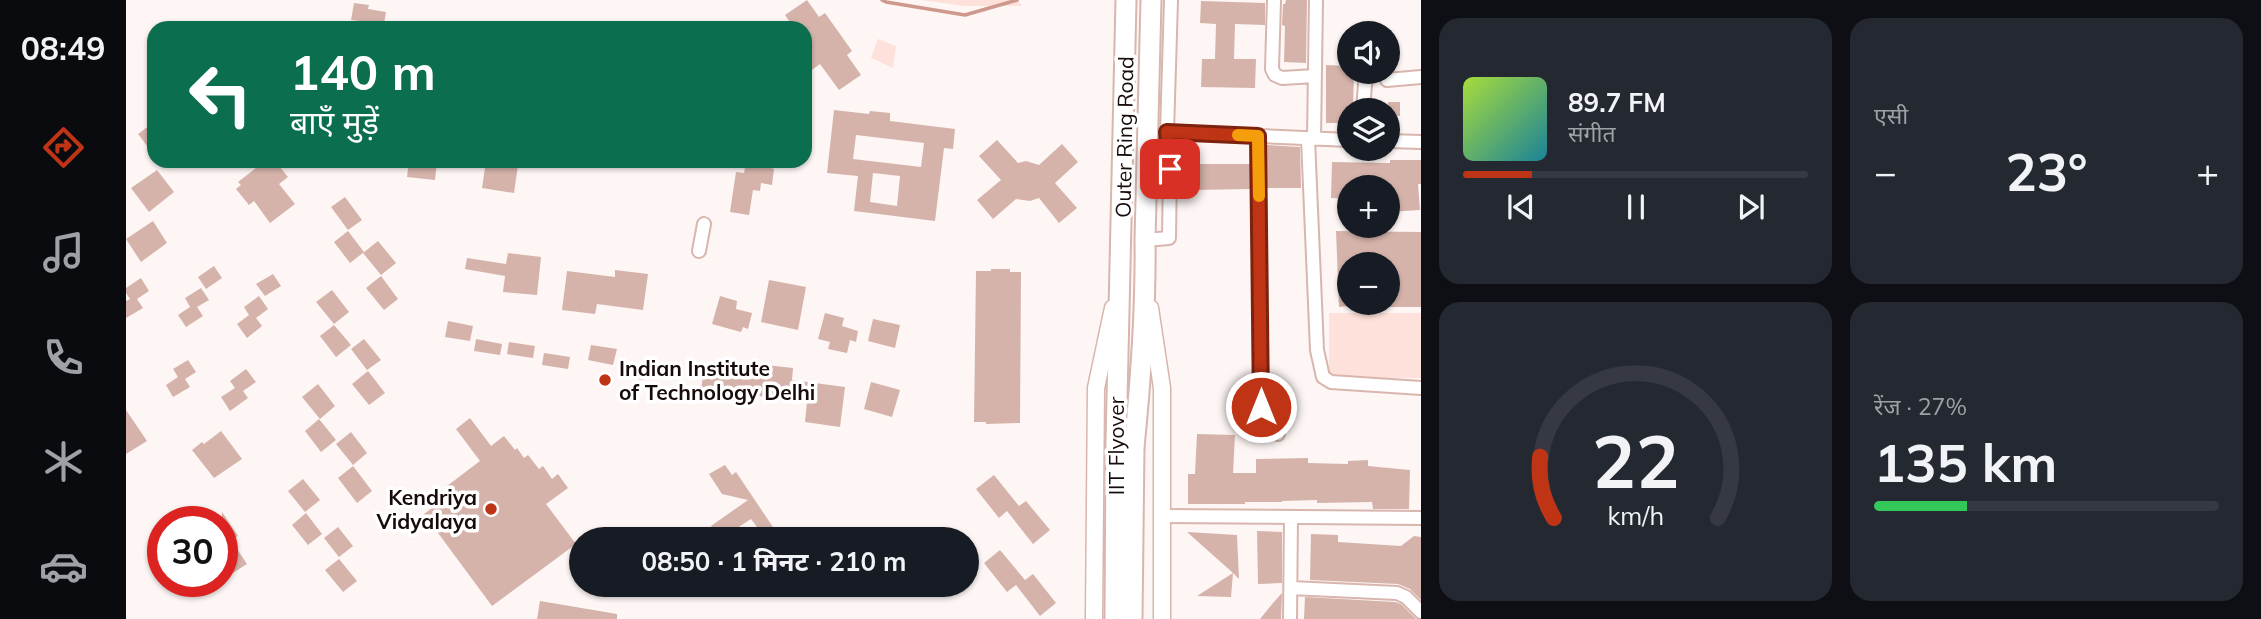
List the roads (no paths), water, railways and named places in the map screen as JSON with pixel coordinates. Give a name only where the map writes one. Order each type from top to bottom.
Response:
[{"type":"main road","name":"Outer Ring Road","points":[[1120,273],[1126,0]]},
{"type":"main road","name":"Outer Ring Road","points":[[1146,277],[1151,0]]},
{"type":"main road","name":"IIT Flyover","points":[[1120,273],[1132,619]]},
{"type":"main road","name":"IIT Flyover","points":[[1115,619],[1125,445],[1140,390],[1146,277]]},
{"type":"street","points":[[1145,240],[1169,238],[1170,169],[1167,132],[1171,0]]},
{"type":"street","points":[[1275,0],[1272,69],[1275,75],[1282,78],[1315,76]]},
{"type":"street","points":[[1316,0],[1311,139],[1317,350],[1320,369],[1323,377],[1331,382],[1421,388]]},
{"type":"street","points":[[1150,47],[1170,49]]},
{"type":"street","points":[[1400,79],[1421,77]]},
{"type":"street","points":[[1167,132],[1337,140]]},
{"type":"street","points":[[1258,136],[1261,407],[1264,420],[1278,434]]},
{"type":"street","points":[[1400,141],[1421,142]]},
{"type":"street","points":[[699,251],[704,224]]},
{"type":"street","points":[[1094,619],[1096,388],[1120,273]]},
{"type":"street","points":[[1146,277],[1162,388],[1162,619]]},
{"type":"street","points":[[1162,516],[1421,518]]},
{"type":"street","points":[[1290,619],[1291,517]]},
{"type":"street","points":[[1291,588],[1397,593],[1406,597],[1421,612]]},
{"type":"waterway","points":[[882,0],[965,15],[1017,0]]},
{"type":"place","name":"Indian Institute of Technology Delhi","points":[[605,380]]},
{"type":"place","name":"Kendriya Vidyalaya","points":[[491,509]]}]
